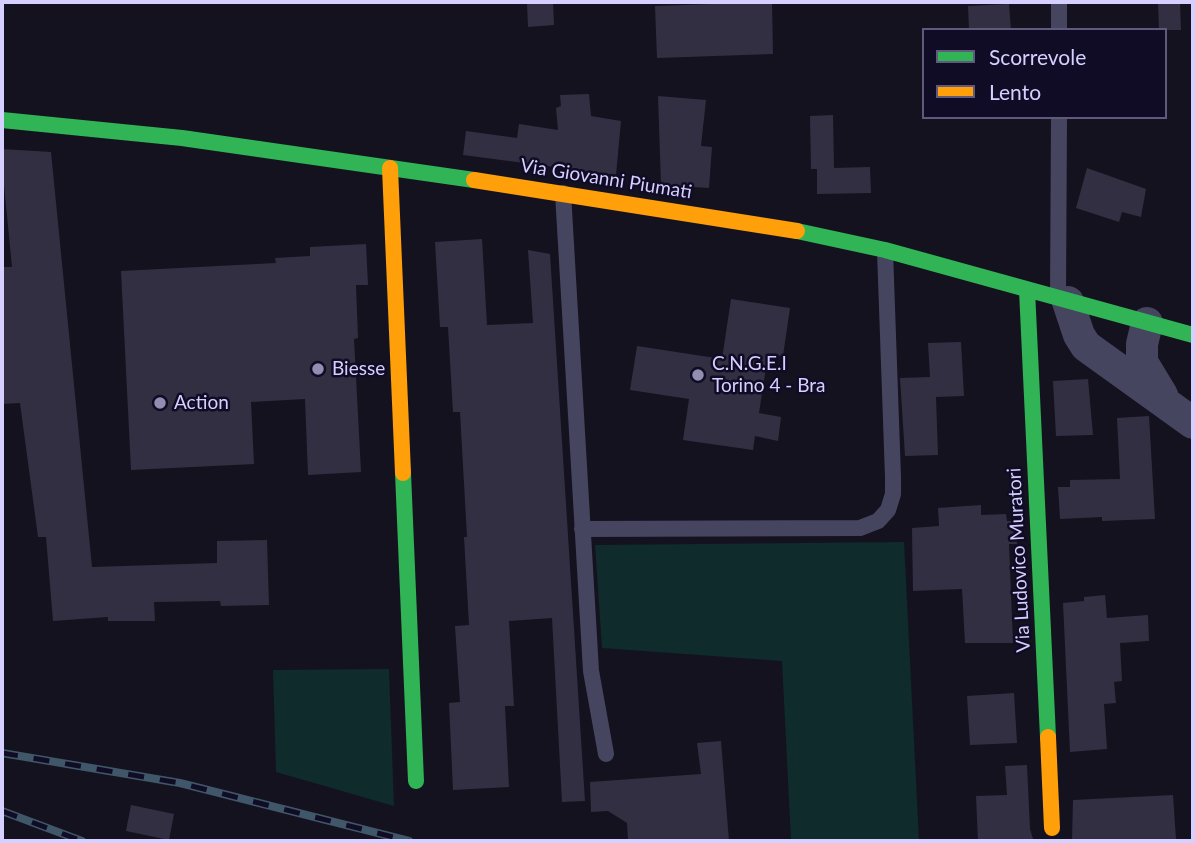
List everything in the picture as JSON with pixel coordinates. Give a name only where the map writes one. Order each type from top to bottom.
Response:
[{"type":"street","name":"Via Giovanni Piumati","points":[[2,120],[182,138],[563,192],[801,232],[885,250],[1193,335]]},
{"type":"street","points":[[390,169],[416,781]]},
{"type":"street","name":"Via Ludovico Muratori","points":[[1027,290],[1052,828]]},
{"type":"street","points":[[1063,301],[1086,346],[1181,414]]},
{"type":"street","points":[[1147,323],[1142,344],[1142,362],[1181,414]]},
{"type":"lane","points":[[1059,2],[1059,28]]},
{"type":"lane","points":[[1059,119],[1063,301]]},
{"type":"lane","points":[[563,192],[591,671],[606,754]]},
{"type":"lane","points":[[582,529],[860,527],[878,521],[888,510],[894,477],[885,250]]},
{"type":"green space","points":[[904,542],[919,841],[791,841],[782,661],[602,648],[595,545]]},
{"type":"green space","points":[[389,669],[394,806],[276,772],[273,670]]},
{"type":"building","points":[[527,2],[553,2],[554,25],[528,27]]},
{"type":"building","points":[[772,2],[773,54],[657,58],[655,6]]},
{"type":"building","points":[[1158,2],[1180,2],[1181,30],[1159,28]]},
{"type":"building","points":[[1009,4],[1011,28],[969,28],[968,6]]},
{"type":"building","points":[[589,94],[591,116],[621,121],[616,175],[463,155],[466,131],[517,138],[519,124],[558,130],[556,108],[561,106],[560,95]]},
{"type":"building","points":[[658,96],[706,100],[701,146],[712,147],[709,188],[661,185]]},
{"type":"building","points":[[833,115],[834,168],[870,167],[871,193],[817,194],[817,169],[811,169],[810,116]]},
{"type":"building","points":[[2,149],[51,152],[92,567],[217,563],[217,541],[267,540],[269,605],[221,606],[220,601],[154,602],[155,621],[108,621],[108,617],[53,621],[46,537],[38,537],[20,403],[2,404],[2,267],[12,267],[2,184]]},
{"type":"building","points":[[1087,168],[1146,189],[1141,217],[1122,212],[1119,222],[1076,208]]},
{"type":"building","points":[[482,239],[487,325],[533,323],[528,250],[550,254],[585,801],[562,802],[552,618],[509,621],[514,706],[505,706],[509,787],[453,790],[449,703],[460,702],[455,626],[469,625],[464,537],[467,537],[460,412],[453,412],[448,327],[440,327],[435,242]]},
{"type":"building","points":[[366,244],[368,285],[356,285],[358,338],[354,339],[361,472],[308,475],[305,399],[251,402],[254,464],[131,470],[121,271],[276,263],[275,258],[310,256],[310,247]]},
{"type":"building","name":"C.N.G.E.I Torino 4 - Bra","points":[[731,299],[790,308],[783,356],[768,354],[759,413],[781,417],[778,441],[755,436],[753,450],[683,440],[689,399],[630,390],[637,346],[722,359]]},
{"type":"building","points":[[961,342],[964,396],[936,397],[938,455],[905,456],[900,378],[930,377],[928,343]]},
{"type":"building","points":[[1088,379],[1093,435],[1056,436],[1053,381]]},
{"type":"building","points":[[1149,416],[1155,519],[1060,519],[1058,487],[1070,487],[1070,480],[1120,479],[1117,418]]},
{"type":"building","points":[[981,505],[981,515],[1006,514],[1007,521],[1016,521],[1017,544],[1009,544],[1013,643],[965,643],[962,589],[913,591],[912,528],[939,526],[938,508]]},
{"type":"building","points":[[1105,595],[1107,618],[1148,615],[1149,641],[1120,643],[1122,681],[1114,682],[1116,703],[1104,704],[1107,749],[1070,752],[1063,603]]},
{"type":"building","points":[[1014,693],[1017,743],[970,745],[967,696]]},
{"type":"building","points":[[721,741],[729,841],[628,841],[627,823],[608,811],[591,812],[590,782],[701,774],[697,743]]},
{"type":"building","points":[[1027,765],[1030,829],[1033,839],[978,841],[976,796],[1007,795],[1005,766]]},
{"type":"building","points":[[1173,795],[1176,839],[1072,841],[1073,800]]},
{"type":"building","points":[[131,805],[174,814],[169,840],[126,831]]},
{"type":"railway","points":[[2,753],[180,783],[409,841]]},
{"type":"railway","points":[[2,811],[82,841]]},
{"type":"traffic: fast","points":[[2,120],[182,138],[474,180]]},
{"type":"traffic: fast","points":[[797,231],[885,250],[1193,335]]},
{"type":"traffic: fast","points":[[1027,290],[1048,737]]},
{"type":"traffic: fast","points":[[403,473],[416,781]]},
{"type":"traffic: slow","points":[[390,168],[403,473]]},
{"type":"traffic: slow","points":[[474,180],[797,231]]},
{"type":"traffic: slow","points":[[1048,737],[1052,828]]},
{"type":"place","name":"Biesse","points":[[318,369]]},
{"type":"place","name":"C.N.G.E.I Torino 4 - Bra","points":[[698,375]]},
{"type":"place","name":"Action","points":[[160,403]]}]
